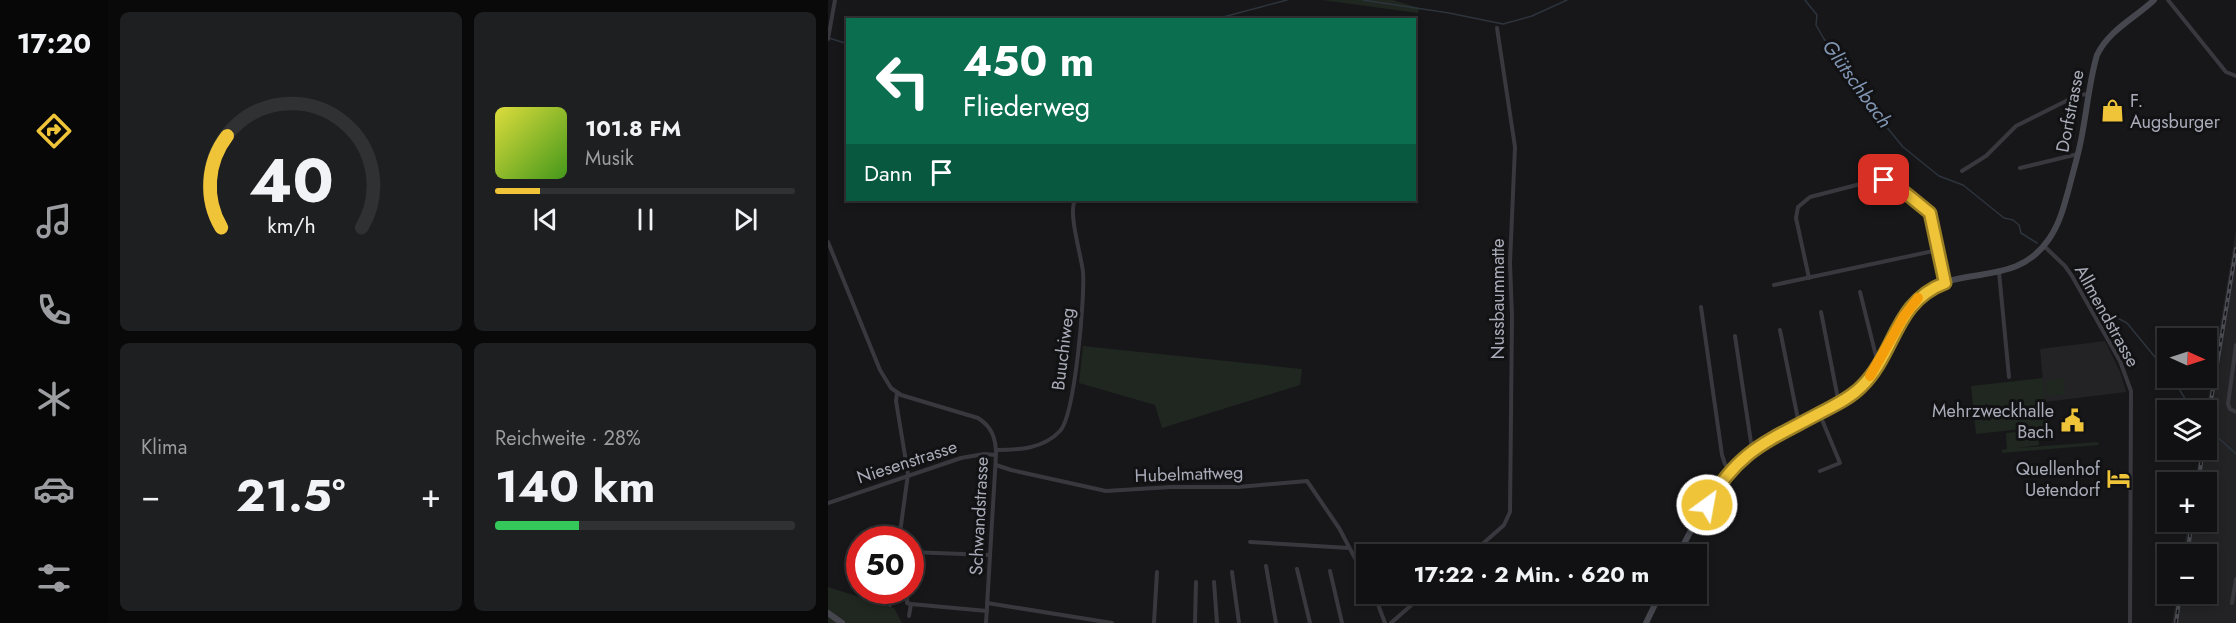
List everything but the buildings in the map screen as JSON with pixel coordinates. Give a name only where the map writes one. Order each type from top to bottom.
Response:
[{"type":"main road","name":"Dorfstrasse","points":[[2044,246],[2061,215],[2078,153],[2096,58],[2101,47],[2114,32],[2154,0]]},
{"type":"main road","points":[[1684,544],[1712,495],[1730,470],[1752,450],[1839,404],[1860,388],[1878,365],[1913,303],[1927,291],[1945,283],[1999,272],[2024,262],[2044,246]]},
{"type":"main road","points":[[1646,623],[1655,604]]},
{"type":"main road","points":[[828,613],[842,623]]},
{"type":"street","points":[[829,34],[835,0]]},
{"type":"street","points":[[2168,0],[2226,72],[2236,76]]},
{"type":"street","name":"Nussbaummatte","points":[[1482,544],[1504,525],[1510,512],[1512,333],[1510,263],[1515,147],[1497,28]]},
{"type":"street","points":[[1962,171],[1986,156],[2016,126],[2078,95],[2089,94]]},
{"type":"street","points":[[2020,168],[2078,153]]},
{"type":"street","points":[[1809,278],[1796,218],[1798,207],[1810,197],[1869,181],[1884,180],[1925,208],[1932,218],[1945,283]]},
{"type":"street","name":"Buuchiweg","points":[[996,452],[1030,449],[1057,434],[1067,419],[1075,375],[1083,283],[1073,208],[1075,201]]},
{"type":"street","points":[[828,242],[883,376],[897,393],[896,401],[908,474],[901,526]]},
{"type":"street","name":"Allmendstrasse","points":[[2044,246],[2065,266],[2088,302],[2120,361],[2130,391],[2130,623]]},
{"type":"street","points":[[1774,285],[1938,250]]},
{"type":"street","points":[[1999,272],[2009,377]]},
{"type":"street","points":[[1860,292],[1878,365]]},
{"type":"street","points":[[1701,307],[1722,455],[1730,470]]},
{"type":"street","points":[[1821,312],[1839,404]]},
{"type":"street","points":[[1780,330],[1799,424]]},
{"type":"street","points":[[1735,336],[1752,450]]},
{"type":"street","points":[[2236,347],[2228,404],[2230,409],[2236,412]]},
{"type":"street","name":"Schwandstrasse","points":[[897,393],[912,400],[978,418],[991,430],[996,452],[996,465],[986,623]]},
{"type":"street","points":[[1819,414],[1840,463],[1820,471]]},
{"type":"street","name":"Niesenstrasse","points":[[828,503],[908,474],[961,458],[996,452]]},
{"type":"street","name":"Hubelmattweg","points":[[996,465],[1106,491],[1171,487],[1238,487],[1307,481],[1350,548]]},
{"type":"street","points":[[1250,542],[1350,548],[1356,560]]},
{"type":"street","points":[[924,553],[989,555]]},
{"type":"street","points":[[1266,566],[1276,623]]},
{"type":"street","points":[[1298,568],[1310,623]]},
{"type":"street","points":[[1330,571],[1342,623]]},
{"type":"street","points":[[1154,623],[1157,572]]},
{"type":"street","points":[[1232,572],[1239,623]]},
{"type":"street","points":[[2232,603],[2236,579]]},
{"type":"street","points":[[1195,623],[1196,582]]},
{"type":"street","points":[[1214,582],[1216,623]]},
{"type":"street","points":[[987,603],[1112,623]]},
{"type":"street","points":[[909,616],[911,604],[987,611]]},
{"type":"street","points":[[1378,604],[1385,623]]},
{"type":"street","points":[[1391,623],[1413,604]]},
{"type":"shaded area","points":[[1322,0],[1393,0],[1419,8],[1418,13]]},
{"type":"shaded area","points":[[2236,229],[2236,623],[2172,623],[2175,604],[2217,604],[2217,544],[2185,544],[2186,532],[2217,532],[2217,472],[2197,472],[2198,460],[2217,460],[2217,400],[2208,400],[2210,388],[2217,388],[2217,344]]},
{"type":"shaded area","points":[[2105,341],[2120,372],[2126,392],[2045,402],[2040,349]]},
{"type":"shaded area","points":[[1083,346],[1302,369],[1300,385],[1162,428],[1155,405],[1079,383]]},
{"type":"shaded area","points":[[2043,378],[2048,426],[1976,434],[1971,386]]},
{"type":"shaded area","points":[[2064,378],[2065,394],[2047,396],[2046,380]]},
{"type":"shaded area","points":[[2037,430],[2039,445],[2017,448],[2098,442],[2099,445],[2002,453],[2002,450],[2007,449],[2006,433]]},
{"type":"shaded area","points":[[828,587],[846,593],[846,604],[881,604],[894,608],[902,623],[828,623]]},
{"type":"waterway","name":"Glütschbach","points":[[1220,18],[1287,0]]},
{"type":"waterway","name":"Glütschbach","points":[[1363,0],[1503,24],[1532,16],[1567,0]]},
{"type":"waterway","name":"Glütschbach","points":[[1805,0],[1817,15],[1816,25],[1824,39],[1859,82],[1881,120],[1903,147],[1939,176],[1963,185],[2004,218],[2013,220],[2019,225],[2021,233],[2037,243]]},
{"type":"waterway","name":"Glütschbach","points":[[829,38],[846,43]]},
{"type":"waterway","name":"Glütschbach","points":[[2075,270],[2102,310],[2127,323],[2157,360]]},
{"type":"waterway","name":"Glütschbach","points":[[2178,388],[2186,400]]},
{"type":"waterway","name":"Glütschbach","points":[[2217,437],[2236,454]]},
{"type":"railway","points":[[2211,400],[2236,249]]},
{"type":"railway","points":[[2200,472],[2201,460]]},
{"type":"railway","points":[[2189,544],[2190,532]]},
{"type":"railway","points":[[2176,623],[2179,604]]},
{"type":"slow traffic","points":[[1870,376],[1904,316],[1918,298]]},
{"type":"place","name":"F. Augsburger","points":[[2112,111]]},
{"type":"place","name":"Mehrzweckhalle Bach","points":[[2072,421]]},
{"type":"place","name":"Quellenhof Uetendorf","points":[[2118,479]]},
{"type":"route","points":[[1707,505],[1733,466],[1752,450],[1839,404],[1860,388],[1878,365],[1901,321],[1917,298],[1945,283],[1930,213],[1897,186],[1884,180]]}]
